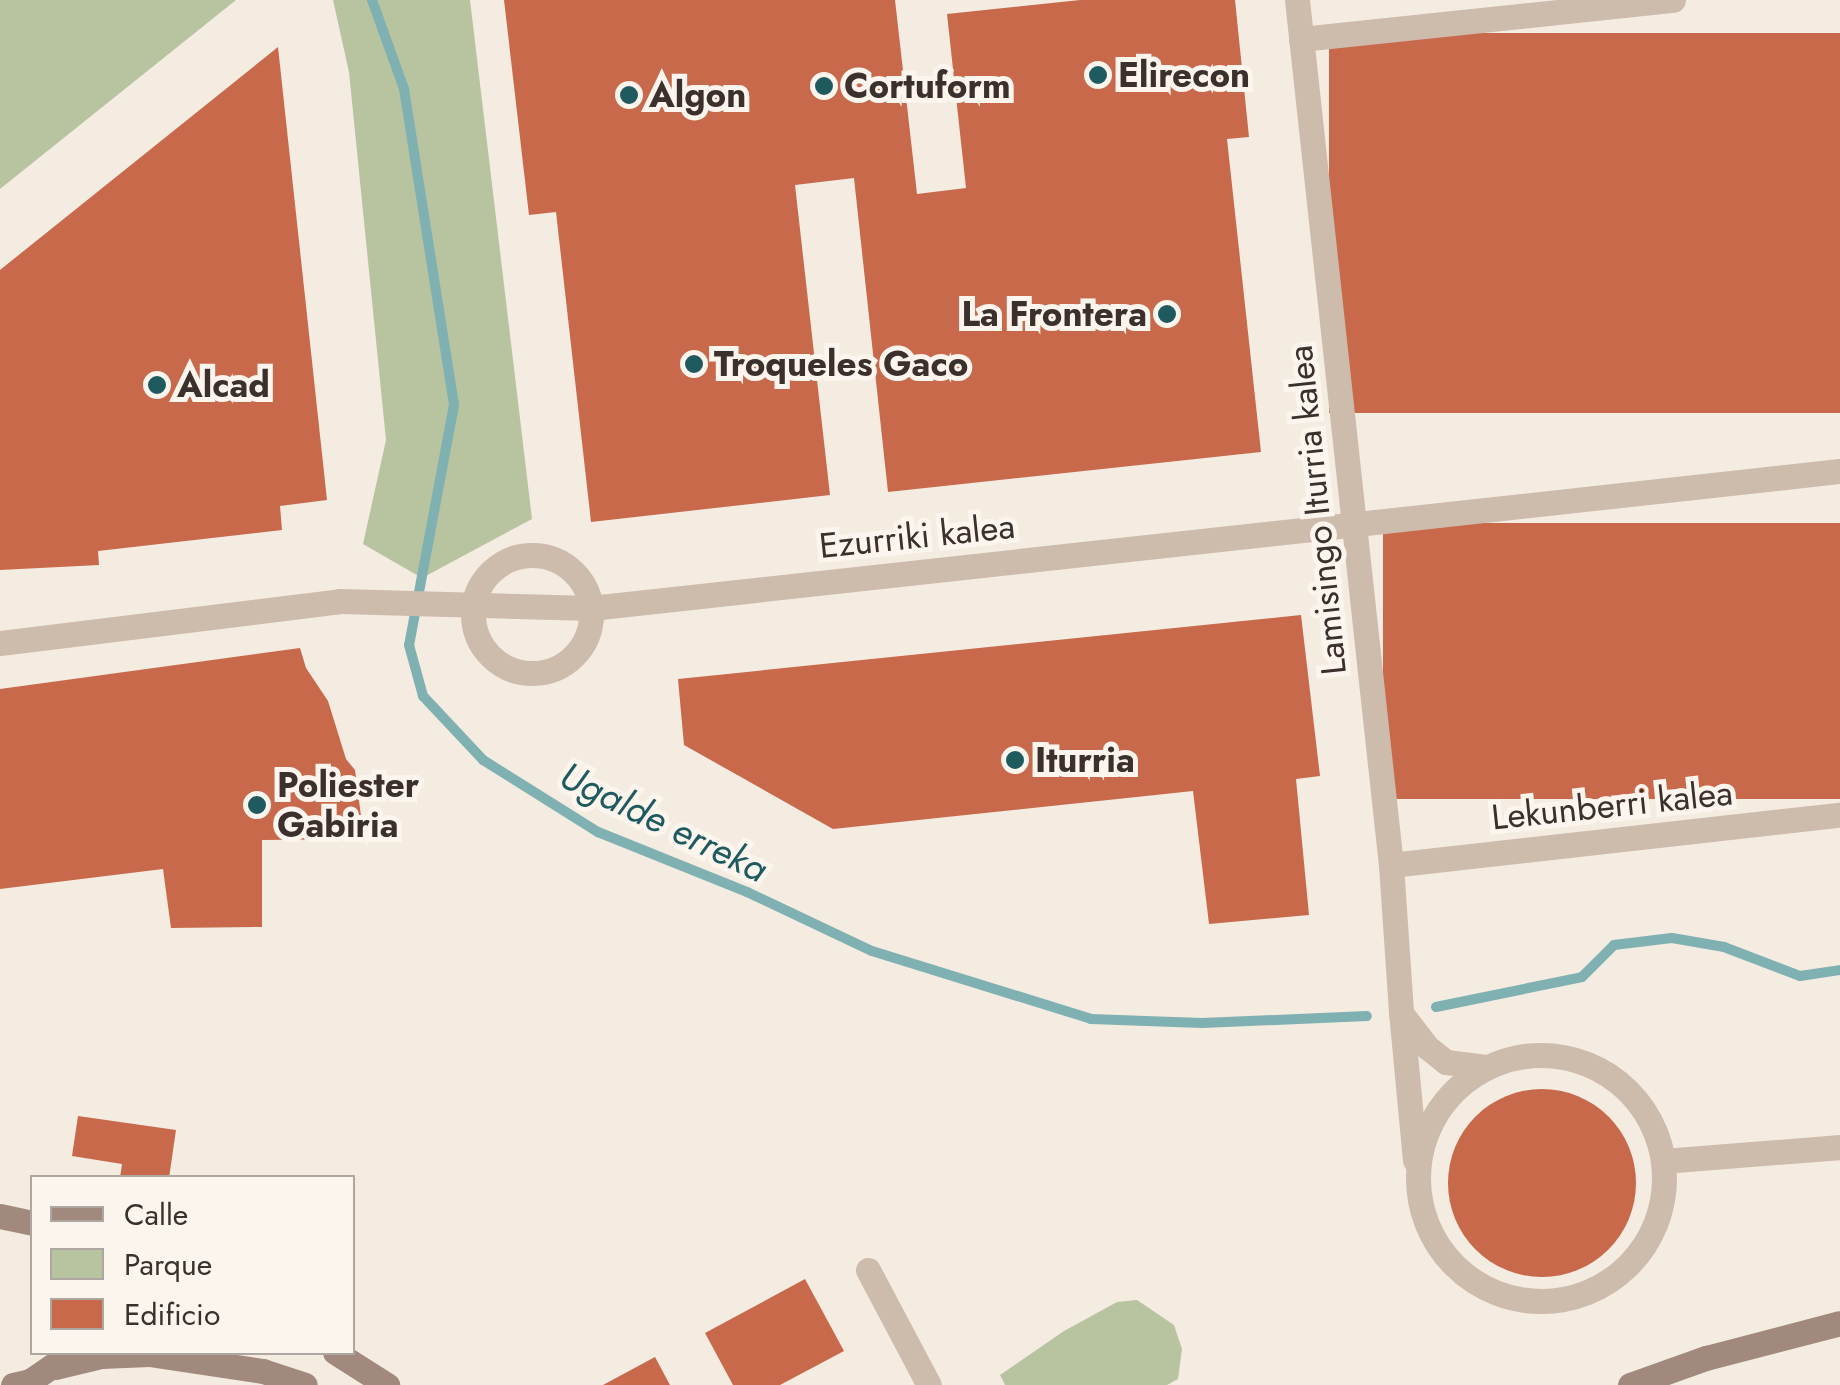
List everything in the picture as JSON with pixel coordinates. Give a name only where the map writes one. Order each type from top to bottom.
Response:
[{"type":"main road","points":[[0,1216],[30,1223]]},
{"type":"main road","points":[[1630,1385],[1706,1358],[1840,1323]]},
{"type":"main road","points":[[1679,1385],[1840,1341]]},
{"type":"main road","points":[[24,1384],[62,1360],[125,1355]]},
{"type":"main road","points":[[156,1355],[263,1371],[305,1385]]},
{"type":"main road","points":[[340,1355],[387,1385]]},
{"type":"street","name":"Lamisingo Iturria kalea","points":[[1296,0],[1391,865],[1415,1162]]},
{"type":"street","points":[[1301,39],[1673,0]]},
{"type":"street","name":"Ezurriki kalea","points":[[0,643],[340,601],[591,608],[1840,470]]},
{"type":"street","points":[[533,555],[551,558],[573,571],[591,608],[586,639],[566,663],[547,672],[518,672],[498,664],[480,645],[474,630],[472,604],[491,570],[516,556],[533,555]]},
{"type":"street","name":"Lekunberri kalea","points":[[1391,865],[1840,815]]},
{"type":"street","points":[[1400,1013],[1427,1047],[1446,1062],[1486,1067]]},
{"type":"street","points":[[1554,1054],[1596,1066],[1631,1091],[1662,1147],[1663,1161],[1666,1190],[1646,1244],[1617,1276],[1568,1299],[1525,1301],[1500,1295],[1462,1274],[1434,1241],[1416,1185],[1415,1162],[1446,1097],[1486,1067],[1520,1055],[1554,1054]]},
{"type":"street","points":[[1663,1161],[1840,1147]]},
{"type":"street","points":[[868,1270],[927,1385]]},
{"type":"green space","points":[[0,0],[236,0],[0,189]]},
{"type":"green space","points":[[333,0],[470,0],[532,519],[422,578],[363,544],[386,440],[349,72]]},
{"type":"green space","points":[[1137,1300],[1174,1325],[1182,1349],[1178,1379],[1167,1385],[1005,1385],[1000,1375],[1064,1331],[1117,1302]]},
{"type":"building","points":[[504,0],[895,0],[917,194],[966,188],[947,14],[1080,0],[1235,0],[1249,137],[1227,139],[1261,452],[888,492],[854,178],[795,185],[830,495],[591,522],[556,212],[529,215]]},
{"type":"building","points":[[1329,33],[1840,33],[1840,413],[1329,413]]},
{"type":"building","name":"Alcad","points":[[278,47],[327,500],[280,506],[282,530],[98,551],[99,565],[0,570],[0,270]]},
{"type":"building","points":[[1383,523],[1840,523],[1840,799],[1383,799]]},
{"type":"building","name":"Iturria","points":[[1301,615],[1320,776],[1296,779],[1309,915],[1209,924],[1193,791],[833,829],[684,745],[678,679]]},
{"type":"building","points":[[300,648],[306,668],[328,701],[346,759],[355,770],[364,839],[262,840],[262,927],[171,928],[163,869],[0,889],[0,689]]},
{"type":"building","points":[[1542,1089],[1578,1097],[1608,1117],[1628,1147],[1636,1183],[1628,1219],[1608,1249],[1578,1269],[1542,1277],[1506,1269],[1476,1249],[1456,1219],[1448,1183],[1456,1147],[1476,1117],[1506,1097]]},
{"type":"building","points":[[78,1116],[176,1130],[169,1175],[120,1175],[122,1164],[72,1156]]},
{"type":"building","points":[[805,1279],[844,1351],[780,1385],[733,1385],[705,1333]]},
{"type":"building","points":[[655,1357],[670,1385],[603,1385]]},
{"type":"waterway","name":"Ugalde erreka","points":[[372,0],[404,89],[454,405],[409,645],[423,696],[483,760],[598,832],[747,892],[872,951],[1091,1019],[1202,1023],[1367,1016]]},
{"type":"waterway","name":"Ugalde erreka","points":[[1436,1007],[1582,977],[1614,945],[1672,938],[1724,947],[1800,976],[1840,970]]},
{"type":"place","name":"Elirecon","points":[[1098,75]]},
{"type":"place","name":"Cortuform","points":[[824,86]]},
{"type":"place","name":"Algon","points":[[629,95]]},
{"type":"place","name":"La Frontera","points":[[1167,314]]},
{"type":"place","name":"Troqueles Gaco","points":[[694,364]]},
{"type":"place","name":"Alcad","points":[[157,385]]},
{"type":"place","name":"Iturria","points":[[1015,760]]},
{"type":"place","name":"Poliester Gabiria","points":[[257,805]]}]
